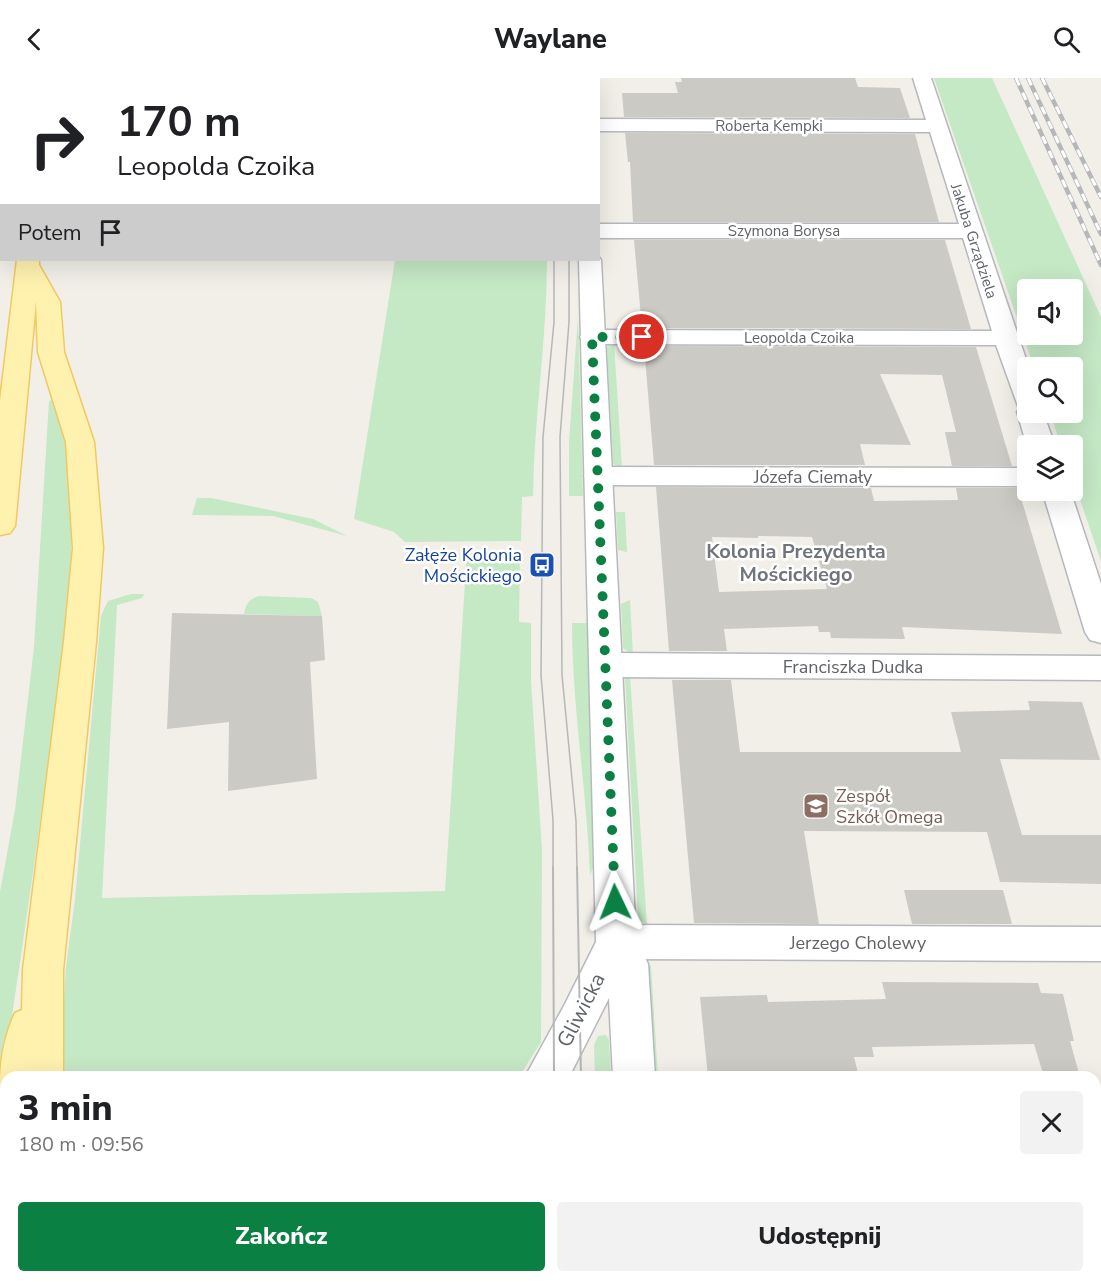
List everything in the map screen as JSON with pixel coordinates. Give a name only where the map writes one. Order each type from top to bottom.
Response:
[{"type":"main road","points":[[0,526],[27,262]]},
{"type":"main road","points":[[27,262],[48,302],[51,352],[80,442],[88,548],[80,642],[42,975],[42,1071]]},
{"type":"main road","points":[[18,1071],[42,975]]},
{"type":"street","name":"Jakuba Grządziela","points":[[922,78],[1017,372]]},
{"type":"street","name":"Roberta Kempki","points":[[600,126],[939,126]]},
{"type":"street","name":"Szymona Borysa","points":[[600,231],[970,231]]},
{"type":"street","name":"Gliwicka","points":[[590,261],[616,942],[628,964],[634,1071]]},
{"type":"street","name":"Leopolda Czoika","points":[[592,337],[1005,338]]},
{"type":"street","name":"Józefa Ciemały","points":[[598,476],[1017,477]]},
{"type":"street","points":[[1059,501],[1101,632]]},
{"type":"street","name":"Franciszka Dudka","points":[[606,665],[1101,668]]},
{"type":"street","name":"Gliwicka","points":[[549,1071],[580,1017],[616,942]]},
{"type":"street","name":"Jerzego Cholewy","points":[[616,942],[1101,944]]},
{"type":"green space","points":[[934,78],[992,78],[1101,317],[1101,561],[1081,501],[1083,501],[1083,435],[1058,435],[1053,423],[1083,423],[1083,357],[1031,357],[1026,345],[1083,345],[1083,279],[1017,279],[1017,318]]},
{"type":"green space","points":[[395,261],[547,261],[533,496],[522,497],[521,541],[405,542],[394,532],[354,519]]},
{"type":"green space","points":[[578,317],[583,496],[569,496],[569,443]]},
{"type":"green space","points":[[614,343],[622,468],[613,464],[607,347]]},
{"type":"green space","points":[[54,400],[65,434],[70,478],[72,518],[68,602],[37,846],[3,1071],[0,1071],[0,892],[15,810],[34,647],[49,401]]},
{"type":"green space","points":[[197,498],[211,498],[313,519],[347,536],[273,516],[192,515]]},
{"type":"green space","points":[[616,512],[625,512],[627,552],[618,550]]},
{"type":"green space","points":[[520,551],[519,622],[531,623],[531,681],[542,850],[541,1042],[523,1071],[59,1071],[66,967],[75,899],[101,616],[108,601],[131,594],[144,594],[142,598],[117,605],[102,898],[445,891],[467,552]]},
{"type":"green space","points":[[259,596],[311,598],[318,602],[322,616],[244,614],[248,602]]},
{"type":"green space","points":[[630,600],[633,655],[623,648],[621,604]]},
{"type":"green space","points":[[572,623],[587,623],[593,868],[590,875],[574,686]]},
{"type":"green space","points":[[630,676],[647,925],[638,919],[625,678]]},
{"type":"green space","points":[[640,964],[651,966],[658,1071],[646,1071]]},
{"type":"green space","points":[[606,1035],[609,1040],[611,1071],[595,1071],[594,1045],[598,1036]]},
{"type":"building","points":[[681,78],[855,78],[858,87],[900,88],[910,118],[624,117],[622,93],[678,93],[675,82],[682,82]]},
{"type":"building","points":[[625,133],[915,134],[939,222],[633,222],[630,162],[628,162]]},
{"type":"building","points":[[634,240],[945,240],[971,329],[642,328]]},
{"type":"building","points":[[644,346],[976,347],[1012,466],[952,466],[945,432],[956,432],[942,375],[880,374],[911,445],[860,444],[865,465],[654,465]]},
{"type":"building","points":[[656,487],[871,488],[874,501],[958,500],[956,488],[1017,488],[1017,501],[1022,501],[1062,634],[902,627],[905,639],[831,638],[830,632],[819,632],[818,626],[724,629],[727,651],[669,651]],"holes":[[[712,537],[812,537],[827,589],[719,592]]]},
{"type":"building","points":[[172,613],[322,616],[325,660],[310,662],[317,779],[228,791],[229,722],[167,729]]},
{"type":"building","points":[[672,680],[731,680],[740,752],[961,752],[951,712],[1030,710],[1028,701],[1082,702],[1100,760],[1000,759],[1022,835],[1101,835],[1101,884],[1000,882],[987,832],[804,831],[819,924],[694,923]]},
{"type":"building","points":[[904,890],[1003,890],[1012,924],[912,924]]},
{"type":"building","points":[[882,982],[1038,983],[1041,993],[1063,994],[1074,1041],[1070,1041],[1078,1071],[1042,1071],[1034,1044],[872,1047],[874,1057],[854,1057],[858,1071],[707,1071],[700,997],[767,995],[768,1002],[886,999]]},
{"type":"tram line","points":[[553,867],[553,820],[541,675],[543,437],[554,322],[554,261]]},
{"type":"tram line","points":[[569,261],[569,322],[560,437],[562,675],[576,821],[577,868]]},
{"type":"tram line","points":[[553,867],[554,1071]]},
{"type":"tram line","points":[[577,867],[581,1071]]},
{"type":"railway","points":[[1016,78],[1101,265]]},
{"type":"railway","points":[[1028,78],[1101,234]]},
{"type":"railway","points":[[1042,78],[1101,197]]},
{"type":"place","name":"Załęże Kolonia Mościckiego","points":[[542,565]]},
{"type":"place","name":"Zespół Szkół Omega","points":[[816,806]]},
{"type":"district","name":"Kolonia Prezydenta Mościckiego","points":[[796,562]]},
{"type":"route","points":[[615,902],[592,337],[642,337]]}]
